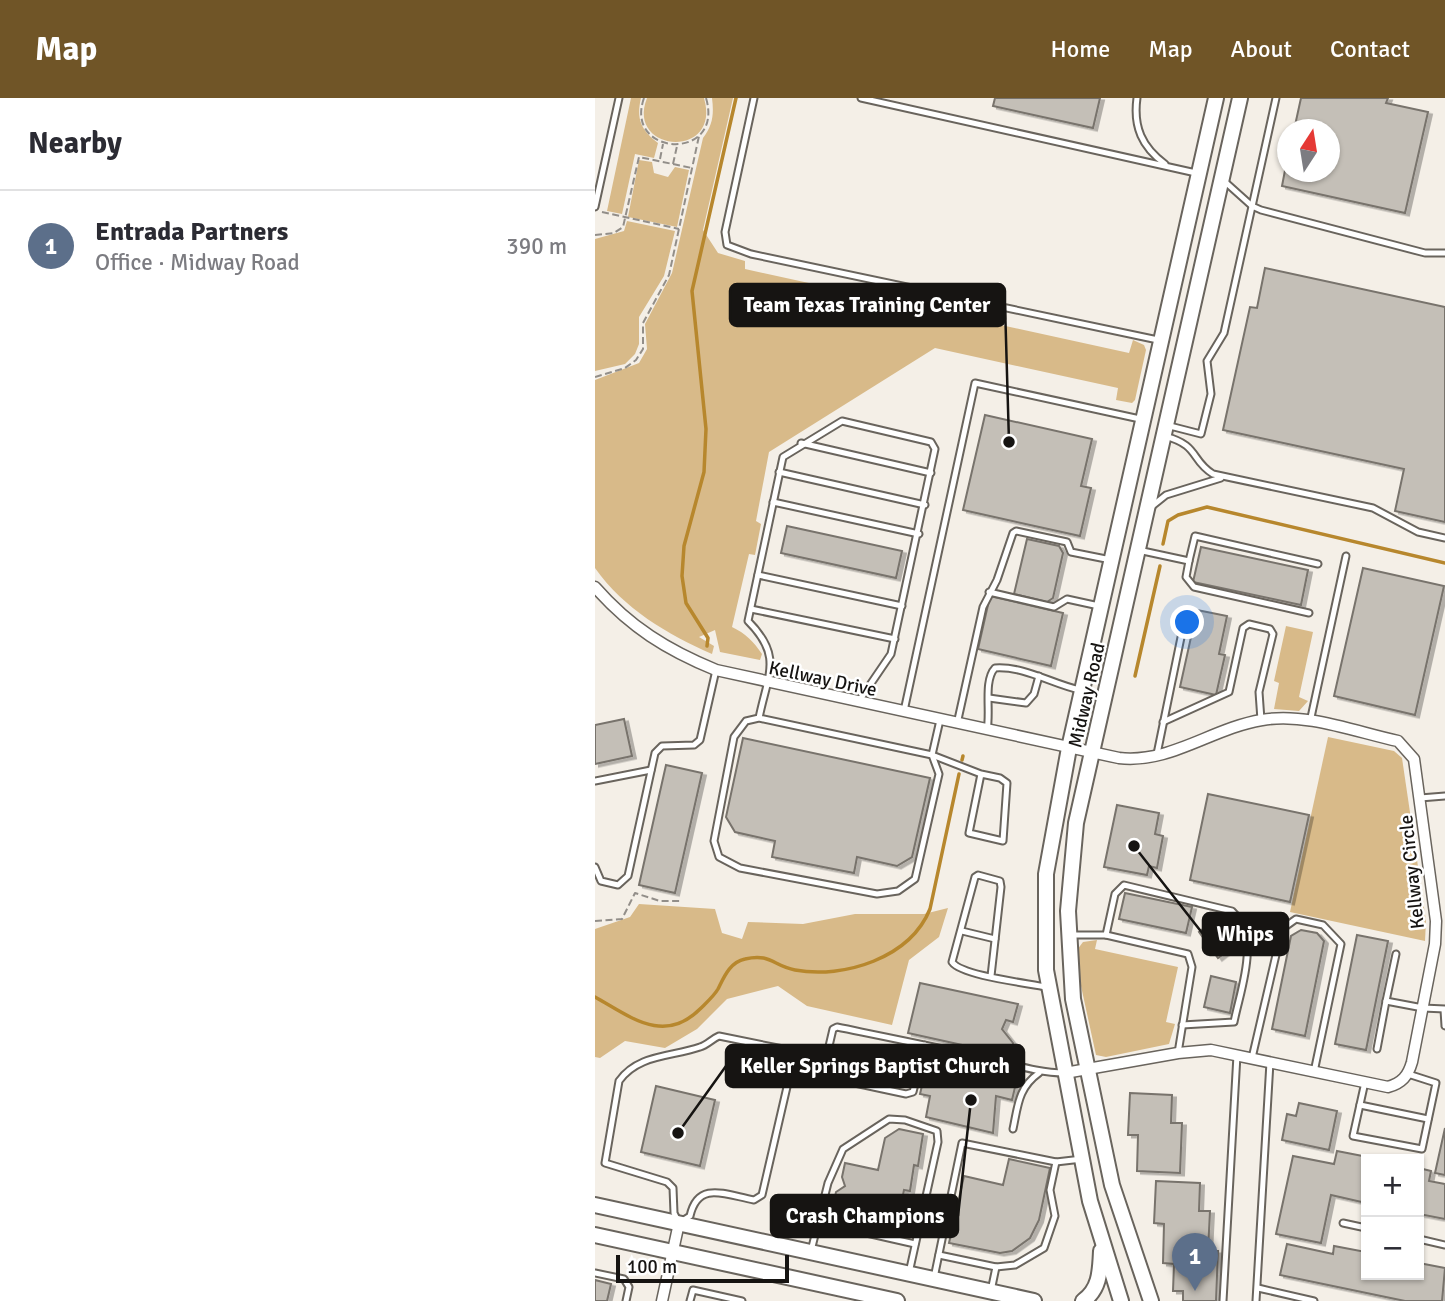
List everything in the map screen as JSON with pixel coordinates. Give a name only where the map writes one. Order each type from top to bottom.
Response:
[{"type":"main road","name":"Midway Road","points":[[1121,1301],[1102,1243],[1082,1159],[1049,988],[1044,942],[1046,874],[1069,748],[1216,98]]},
{"type":"main road","name":"Midway Road","points":[[1151,1301],[1112,1185],[1087,1070],[1073,999],[1069,911],[1076,823],[1240,98]]},
{"type":"main road","points":[[1199,174],[1222,179]]},
{"type":"main road","points":[[1143,419],[1165,430]]},
{"type":"main road","points":[[595,1205],[1034,1301]]},
{"type":"main road","points":[[595,1235],[673,1251],[858,1297],[897,1301]]},
{"type":"main road","points":[[1083,1301],[1100,1279],[1102,1243]]},
{"type":"street","name":"Kellway Drive","points":[[595,587],[633,627],[682,656],[716,670],[1069,748]]},
{"type":"street","name":"Kellway Circle","points":[[1069,748],[1141,761],[1261,720],[1283,718],[1398,741],[1414,759],[1440,906],[1440,935],[1408,1074]]},
{"type":"street","points":[[1065,1073],[1178,1053],[1211,1051],[1388,1087],[1398,1084],[1408,1074]]},
{"type":"street","points":[[662,1301],[679,1223]]},
{"type":"lane","points":[[595,209],[619,98]]},
{"type":"lane","points":[[754,98],[725,232],[727,245],[751,254],[1161,341]]},
{"type":"lane","points":[[861,98],[1199,174]]},
{"type":"lane","points":[[1137,98],[1134,120],[1147,151],[1168,167]]},
{"type":"lane","points":[[1165,430],[1201,434],[1211,394],[1207,361],[1224,333],[1276,98]]},
{"type":"lane","points":[[1222,179],[1252,206],[1425,253],[1445,253]]},
{"type":"lane","points":[[904,713],[975,383],[1143,419]]},
{"type":"lane","points":[[759,718],[771,662],[769,645],[748,621],[783,457],[834,423],[848,422],[931,442],[935,449],[919,534],[891,654],[858,703]]},
{"type":"lane","points":[[1165,430],[1197,454],[1206,470],[1224,477],[1373,508],[1418,532],[1445,538]]},
{"type":"lane","points":[[801,443],[931,472]]},
{"type":"lane","points":[[779,472],[925,505]]},
{"type":"lane","points":[[1147,510],[1166,495],[1224,477]]},
{"type":"lane","points":[[773,502],[919,534]]},
{"type":"lane","points":[[957,724],[989,592],[997,580],[1012,535],[1016,531],[1067,542],[1070,551],[1112,560]]},
{"type":"lane","points":[[1310,613],[1194,587],[1186,577],[1195,536],[1318,564]]},
{"type":"lane","points":[[1138,550],[1189,561]]},
{"type":"lane","points":[[1310,722],[1346,556]]},
{"type":"lane","points":[[758,575],[902,606]]},
{"type":"lane","points":[[989,592],[1054,607],[1067,599],[1101,606]]},
{"type":"lane","points":[[751,609],[895,639]]},
{"type":"lane","points":[[1157,757],[1186,613]]},
{"type":"lane","points":[[1163,722],[1229,692],[1243,628],[1249,624],[1270,629],[1273,634],[1259,692],[1261,720]]},
{"type":"lane","points":[[987,730],[991,710],[988,688],[995,668],[1039,676],[1082,691]]},
{"type":"lane","points":[[595,867],[601,881],[609,885],[618,885],[628,876],[655,753],[662,746],[694,746],[700,740],[716,670]]},
{"type":"lane","points":[[989,698],[1026,703],[1034,694],[1039,676]]},
{"type":"lane","points":[[940,720],[932,755],[939,774],[926,837],[915,879],[898,891],[877,894],[740,868],[719,857],[714,841],[734,737],[746,721],[759,718],[932,755],[981,774],[1000,778],[1007,783],[1003,841],[969,833],[981,774]]},
{"type":"lane","points":[[595,781],[651,770]]},
{"type":"lane","points":[[1420,799],[1445,796]]},
{"type":"lane","points":[[991,976],[1000,881],[978,876],[975,877],[962,931],[951,962],[954,966],[991,976],[1049,988]]},
{"type":"lane","points":[[1106,935],[1115,894],[1124,886],[1232,911],[1242,921],[1247,956],[1234,1022],[1182,1025]]},
{"type":"lane","points":[[1252,1058],[1282,929],[1296,919],[1323,925],[1341,944],[1314,1072]]},
{"type":"lane","points":[[962,931],[995,939]]},
{"type":"lane","points":[[1070,934],[1106,935],[1188,954],[1192,967],[1178,1053]]},
{"type":"lane","points":[[1377,1049],[1396,954]]},
{"type":"lane","points":[[1386,1001],[1444,1009],[1445,1026]]},
{"type":"lane","points":[[925,1045],[913,1092],[906,1094],[822,1076],[833,1029],[837,1027],[925,1045],[1039,1073],[1065,1073]]},
{"type":"lane","points":[[719,1036],[783,1049],[793,1061],[762,1195],[754,1200],[712,1192],[702,1194],[693,1202],[690,1216],[679,1223],[674,1209],[676,1199],[673,1188],[662,1179],[605,1163],[619,1082],[624,1075],[650,1059],[704,1046],[719,1036]]},
{"type":"lane","points":[[1223,1301],[1237,1055]]},
{"type":"lane","points":[[1256,1301],[1270,1062]]},
{"type":"lane","points":[[1013,1129],[1019,1096],[1026,1082],[1039,1073]]},
{"type":"lane","points":[[1408,1074],[1436,1083],[1445,1083]]},
{"type":"lane","points":[[1365,1083],[1353,1136],[1422,1149],[1436,1083]]},
{"type":"lane","points":[[1360,1105],[1428,1119]]},
{"type":"lane","points":[[811,1252],[828,1183],[843,1149],[889,1119],[905,1119],[937,1131],[938,1142],[909,1273]]},
{"type":"lane","points":[[935,1278],[962,1143],[1056,1162],[1082,1159]]},
{"type":"lane","points":[[939,1255],[996,1267],[1015,1265],[1044,1248],[1055,1216],[1050,1190],[1056,1162]]},
{"type":"lane","points":[[818,1223],[915,1244]]},
{"type":"lane","points":[[1343,1223],[1361,1227]]},
{"type":"lane","points":[[1424,1241],[1445,1245]]},
{"type":"lane","points":[[991,1291],[996,1267]]},
{"type":"lane","points":[[595,1273],[624,1279],[629,1287],[627,1301]]},
{"type":"lane","points":[[1258,1288],[1314,1301]]},
{"type":"lane","points":[[690,1301],[693,1290],[742,1301]]},
{"type":"path","points":[[644,98],[642,121],[647,131],[663,143],[677,145],[699,135]]},
{"type":"path","points":[[595,377],[625,368],[636,360],[643,349],[643,323],[669,275],[699,135],[708,118],[706,98]]},
{"type":"path","points":[[660,161],[663,143]]},
{"type":"path","points":[[673,164],[677,145]]},
{"type":"path","points":[[595,235],[614,233],[623,227],[639,157],[693,168]]},
{"type":"path","points":[[595,209],[680,230]]},
{"type":"path","points":[[595,921],[622,919],[635,893],[660,901],[680,901]]},
{"type":"shaded area","points":[[631,98],[641,98],[641,124],[658,143],[654,158],[635,154],[622,214],[607,211]]},
{"type":"shaded area","points":[[647,98],[704,98],[706,118],[700,132],[688,140],[674,142],[660,139],[649,130],[644,116]]},
{"type":"shaded area","points":[[712,98],[733,98],[703,230],[718,253],[745,261],[745,269],[1129,353],[1133,340],[1144,345],[1146,350],[1135,400],[1132,403],[1116,400],[1118,388],[935,348],[769,452],[756,521],[761,524],[755,555],[749,554],[732,627],[756,646],[762,654],[760,660],[720,652],[715,630],[699,637],[714,646],[712,654],[679,638],[633,608],[595,568],[595,380],[639,363],[647,349],[645,324],[672,273],[703,138],[712,119]]},
{"type":"shaded area","points":[[639,160],[652,162],[654,173],[668,177],[675,167],[689,170],[677,227],[628,217]]},
{"type":"shaded area","points":[[627,221],[675,231],[664,276],[639,317],[639,344],[635,354],[625,364],[595,371],[595,239],[624,231]]},
{"type":"shaded area","points":[[1286,626],[1313,632],[1299,697],[1308,701],[1299,711],[1274,709],[1279,683],[1274,681]]},
{"type":"shaded area","points":[[1328,737],[1394,751],[1402,758],[1426,921],[1425,941],[1290,912]]},
{"type":"shaded area","points":[[639,904],[715,909],[722,933],[742,939],[748,922],[803,924],[855,914],[924,914],[948,908],[939,937],[909,960],[892,1025],[807,1006],[778,986],[727,999],[697,1029],[665,1048],[625,1041],[600,1058],[595,1057],[595,929],[630,917]]},
{"type":"shaded area","points":[[1097,940],[1095,949],[1178,967],[1166,1022],[1175,1024],[1169,1044],[1106,1057],[1096,1055],[1081,986],[1077,950],[1083,942]]},
{"type":"building","points":[[995,98],[1100,98],[1093,128],[993,106]]},
{"type":"building","points":[[1301,98],[1388,98],[1386,103],[1428,112],[1405,213],[1282,186],[1283,182],[1340,182],[1340,119],[1296,119]]},
{"type":"building","points":[[1265,268],[1445,307],[1445,522],[1395,511],[1404,469],[1223,430],[1250,307],[1257,308]]},
{"type":"building","points":[[985,415],[1092,439],[1081,486],[1091,488],[1080,536],[963,510]]},
{"type":"building","points":[[787,526],[902,551],[896,578],[781,553]]},
{"type":"building","points":[[1027,539],[1059,546],[1063,553],[1053,598],[1047,602],[1014,594]]},
{"type":"building","points":[[1201,547],[1308,570],[1301,605],[1193,582]]},
{"type":"building","points":[[1363,568],[1444,586],[1415,715],[1334,696]]},
{"type":"building","points":[[990,596],[1063,613],[1051,666],[978,649]]},
{"type":"building","points":[[1197,610],[1227,616],[1219,654],[1225,655],[1216,695],[1180,687]]},
{"type":"building","points":[[624,719],[632,756],[595,764],[595,725]]},
{"type":"building","points":[[743,738],[930,778],[912,857],[897,866],[857,857],[854,873],[772,857],[775,841],[735,832],[726,817]]},
{"type":"building","points":[[666,765],[702,773],[675,893],[639,885]]},
{"type":"building","points":[[1208,794],[1309,815],[1290,902],[1190,880]]},
{"type":"building","points":[[1117,805],[1159,813],[1155,834],[1163,836],[1157,868],[1149,866],[1147,875],[1104,867]]},
{"type":"building","points":[[1125,893],[1192,907],[1186,933],[1119,919]]},
{"type":"building","points":[[1220,916],[1239,942],[1218,958],[1199,932]]},
{"type":"building","points":[[1301,930],[1317,933],[1324,941],[1305,1036],[1272,1029],[1291,936]]},
{"type":"building","points":[[1357,935],[1388,941],[1366,1050],[1335,1044]]},
{"type":"building","points":[[1211,976],[1236,982],[1230,1013],[1204,1007]]},
{"type":"building","points":[[920,983],[1018,1004],[1013,1022],[1006,1020],[1002,1029],[1013,1043],[1012,1056],[908,1033]]},
{"type":"building","points":[[930,1052],[1004,1069],[1000,1079],[1016,1083],[1012,1100],[996,1096],[993,1133],[926,1117],[930,1096],[920,1094]]},
{"type":"building","points":[[656,1086],[715,1100],[700,1166],[641,1152]]},
{"type":"building","points":[[1130,1093],[1172,1095],[1171,1123],[1182,1123],[1180,1173],[1137,1171],[1138,1135],[1128,1135]]},
{"type":"building","points":[[1299,1103],[1337,1111],[1329,1150],[1282,1140],[1287,1114],[1296,1116]]},
{"type":"building","points":[[1445,1128],[1445,1175],[1435,1173]]},
{"type":"building","points":[[899,1129],[923,1134],[918,1166],[914,1165],[910,1191],[904,1190],[900,1210],[903,1211],[902,1218],[866,1210],[864,1220],[831,1213],[836,1192],[845,1186],[842,1177],[845,1163],[878,1170],[885,1138]]},
{"type":"building","points":[[1337,1151],[1361,1156],[1361,1202],[1331,1195],[1321,1243],[1276,1234],[1293,1156],[1334,1164]]},
{"type":"building","points":[[1009,1159],[1050,1168],[1039,1220],[1030,1238],[1012,1251],[1000,1253],[949,1243],[964,1176],[1003,1185]]},
{"type":"building","points":[[1424,1169],[1431,1171],[1429,1181],[1445,1184],[1445,1219],[1424,1215]]},
{"type":"building","points":[[1156,1181],[1200,1183],[1199,1211],[1210,1211],[1208,1251],[1218,1251],[1216,1301],[1183,1301],[1183,1291],[1173,1291],[1174,1264],[1163,1263],[1164,1224],[1154,1223]]},
{"type":"building","points":[[1287,1244],[1333,1254],[1334,1246],[1361,1251],[1361,1280],[1424,1280],[1424,1264],[1445,1268],[1442,1301],[1405,1301],[1280,1275]]},
{"type":"building","points":[[595,1280],[611,1284],[607,1301],[595,1301]]},
{"type":"waterway","points":[[707,646],[708,638],[686,603],[682,576],[684,546],[704,472],[706,429],[692,291],[736,98]]},
{"type":"waterway","points":[[1163,544],[1168,521],[1178,515],[1207,507],[1445,563]]},
{"type":"waterway","points":[[1135,676],[1160,566]]},
{"type":"waterway","points":[[962,760],[963,756]]},
{"type":"waterway","points":[[595,997],[647,1024],[673,1025],[687,1020],[700,1009],[716,992],[728,971],[740,961],[761,958],[795,970],[834,971],[854,968],[891,952],[920,926],[930,909],[959,774]]},
{"type":"place","name":"Team Texas Training Center","points":[[1009,442]]},
{"type":"place","name":"Whips","points":[[1134,846]]},
{"type":"place","name":"Crash Champions","points":[[971,1100]]},
{"type":"place","name":"Keller Springs Baptist Church","points":[[678,1133]]},
{"type":"place","name":"Entrada Partners","points":[[1195,1291]]}]
